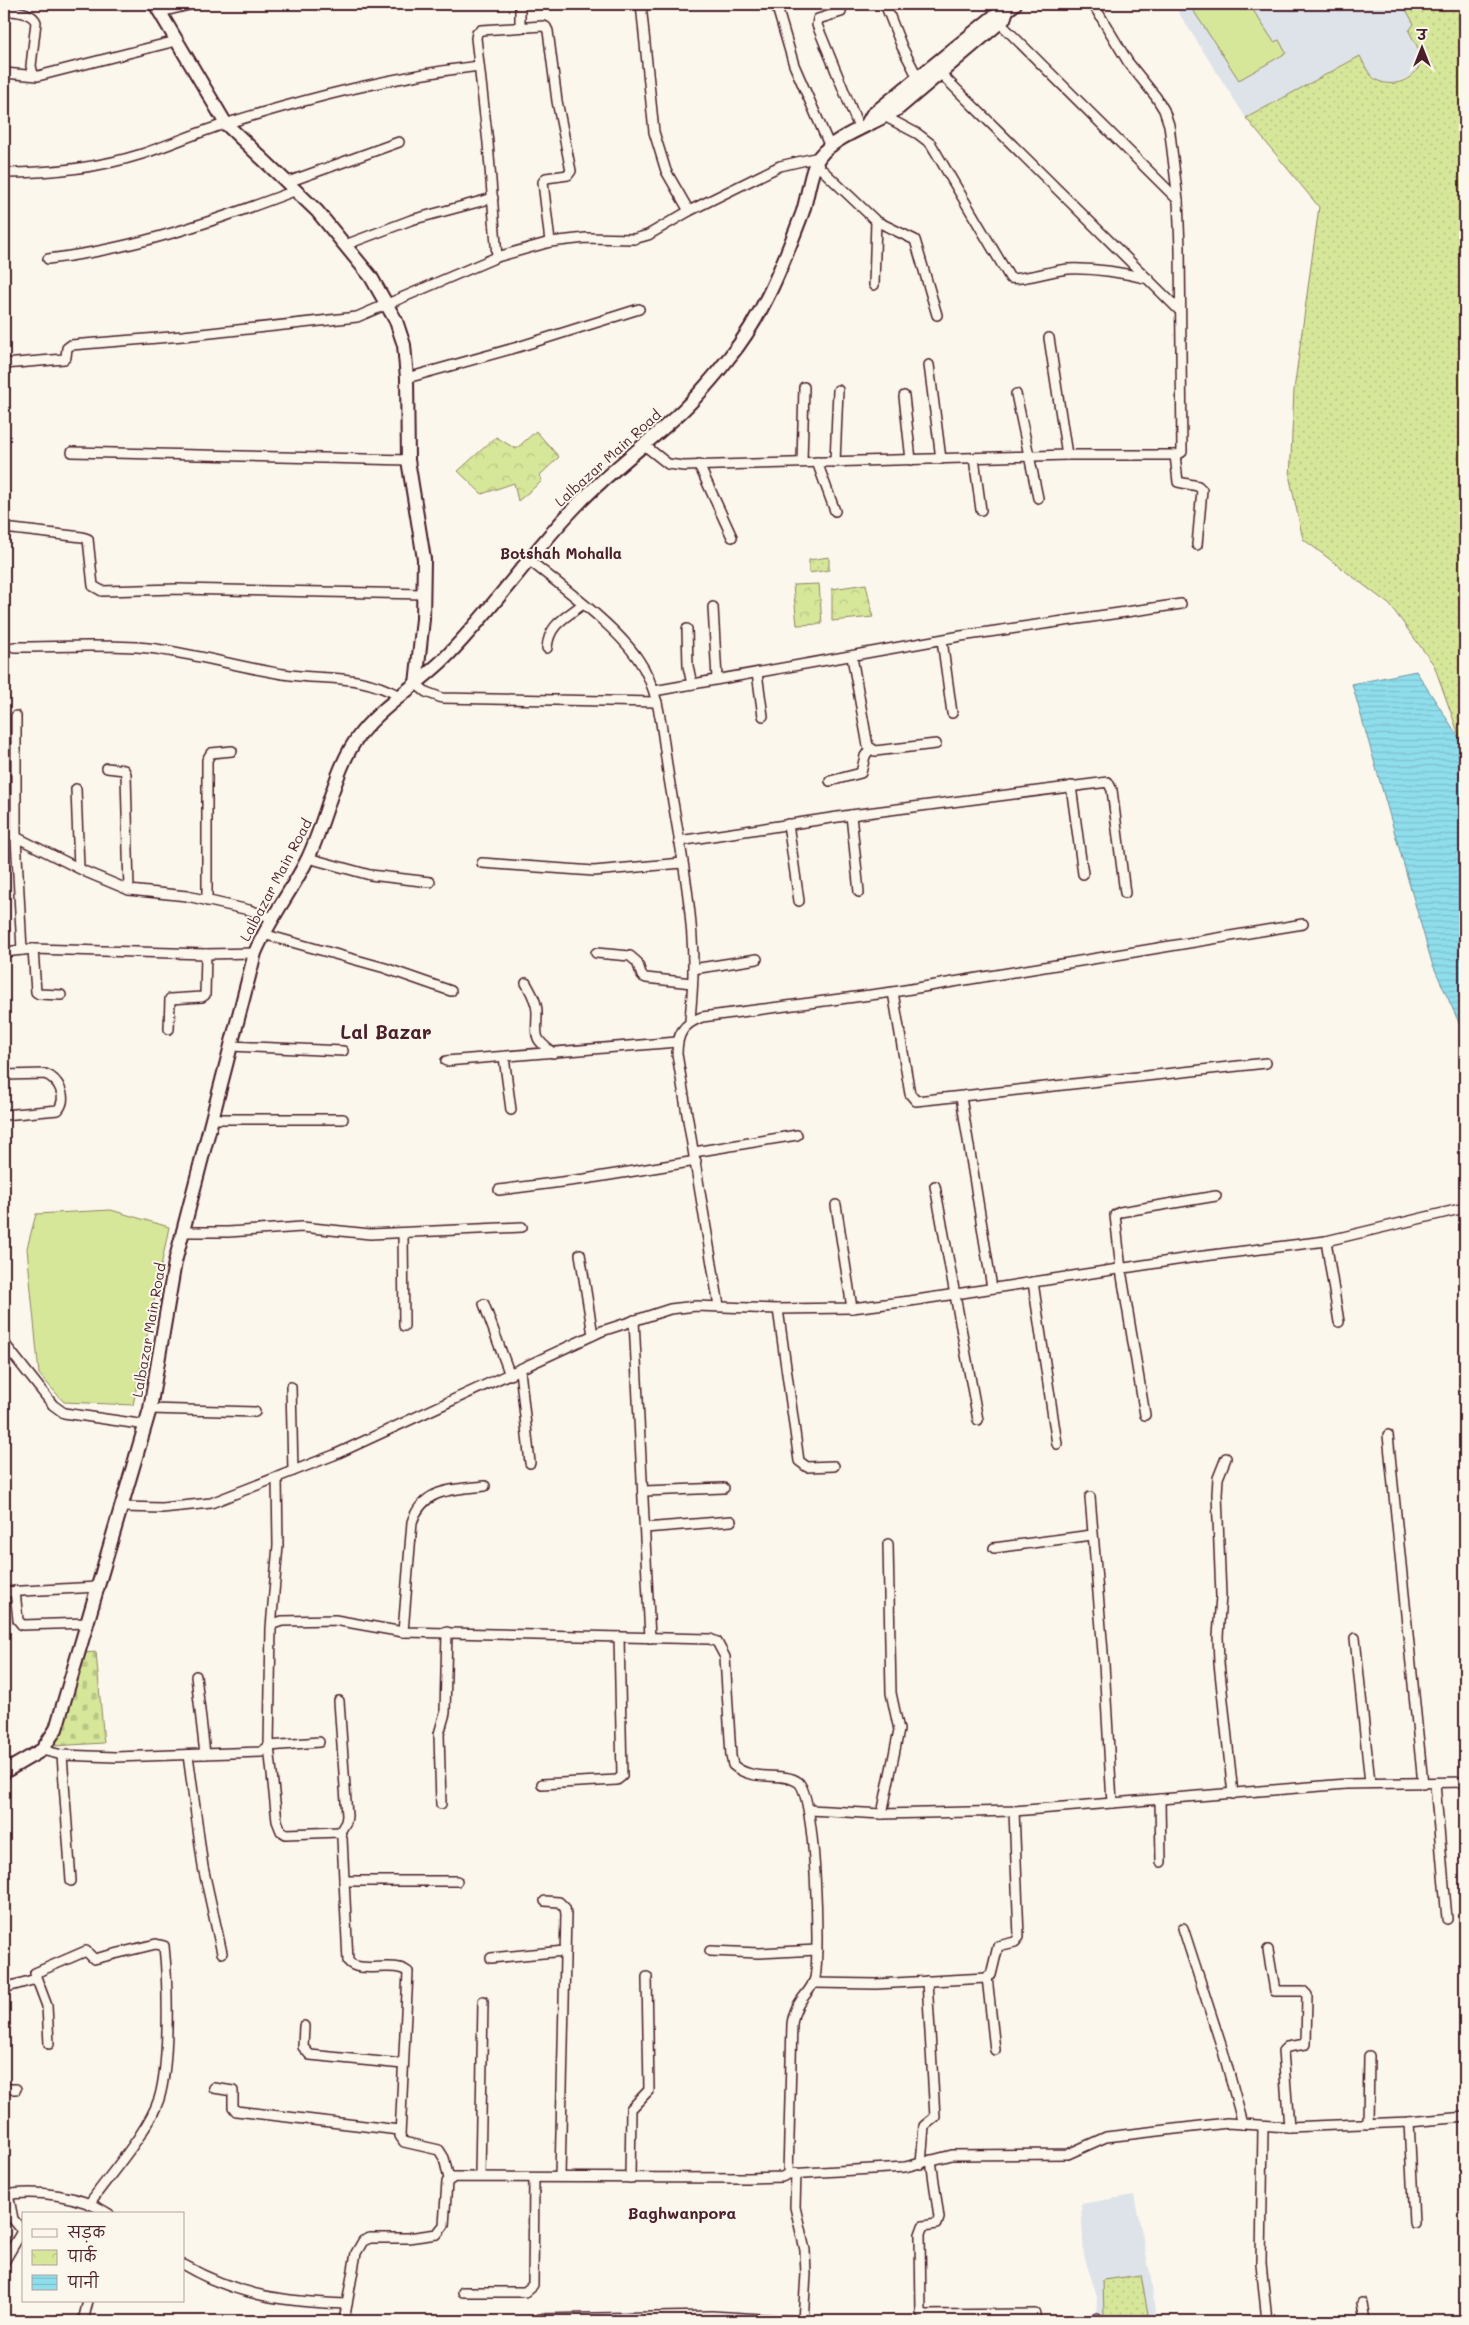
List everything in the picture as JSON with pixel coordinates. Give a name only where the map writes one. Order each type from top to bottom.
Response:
[{"type":"main road","points":[[818,160],[830,148],[863,127],[886,117],[936,70],[1011,7]]},
{"type":"main road","points":[[158,8],[226,124],[292,186],[345,245],[370,278],[396,322],[404,345],[407,378],[408,460],[424,559],[424,594],[416,684]]},
{"type":"main road","points":[[863,127],[872,115],[918,78],[936,70]]},
{"type":"main road","name":"Lalbazar Main Road","points":[[4,1772],[42,1750],[56,1729],[146,1425],[169,1293],[211,1119],[255,953],[263,934],[308,858],[322,827],[346,758],[356,740],[367,727],[416,684],[467,634],[528,560],[585,496],[694,400],[730,357],[749,329],[772,286],[803,211],[818,160]]},
{"type":"street","points":[[158,8],[193,4]]},
{"type":"street","points":[[520,4],[520,27]]},
{"type":"street","points":[[641,4],[654,132],[666,172],[689,211]]},
{"type":"street","points":[[776,4],[794,65],[830,148]]},
{"type":"street","points":[[841,4],[842,10],[840,12],[818,19],[817,25],[863,127]]},
{"type":"street","points":[[885,4],[902,47],[918,78]]},
{"type":"street","points":[[644,445],[668,464],[699,466],[1028,456],[1175,455],[1182,452],[1180,248],[1178,200],[1170,134],[1164,110],[1128,62],[1093,4]]},
{"type":"street","points":[[4,10],[30,14],[34,17],[36,22],[31,66],[33,74]]},
{"type":"street","points":[[996,20],[1178,200]]},
{"type":"street","points":[[497,258],[478,66],[477,33],[481,30],[543,26],[548,31],[557,101],[571,170],[568,175],[546,178],[543,182],[550,242]]},
{"type":"street","points":[[4,73],[33,74],[38,76],[176,41]]},
{"type":"street","points":[[4,173],[60,170],[106,163],[141,154],[226,124],[347,89],[436,71],[478,66]]},
{"type":"street","points":[[936,70],[1071,204],[1150,279],[1180,311]]},
{"type":"street","points":[[886,117],[918,134],[930,144],[1010,278],[1018,279],[1053,270],[1070,269],[1150,279]]},
{"type":"street","points":[[48,259],[82,255],[169,236],[399,142]]},
{"type":"street","points":[[4,364],[64,359],[66,358],[68,346],[71,345],[183,336],[357,317],[497,258],[550,242],[586,238],[634,239],[648,235],[689,211],[780,166],[818,160],[876,221],[915,240],[937,315]]},
{"type":"street","points":[[345,245],[411,220],[492,198]]},
{"type":"street","points":[[874,285],[876,221]]},
{"type":"street","points":[[407,378],[518,347],[639,309]]},
{"type":"street","points":[[1049,338],[1067,456]]},
{"type":"street","points":[[929,366],[941,459]]},
{"type":"street","points":[[802,462],[804,387]]},
{"type":"street","points":[[835,462],[838,390]]},
{"type":"street","points":[[1016,394],[1038,498]]},
{"type":"street","points":[[904,396],[911,460]]},
{"type":"street","points":[[72,452],[408,460]]},
{"type":"street","points":[[1175,455],[1178,482],[1198,486],[1202,490],[1197,545]]},
{"type":"street","points":[[974,458],[981,510]]},
{"type":"street","points":[[817,462],[836,511]]},
{"type":"street","points":[[699,466],[732,537]]},
{"type":"street","points":[[4,528],[88,539],[93,586],[102,591],[178,589],[424,594]]},
{"type":"street","points":[[528,560],[583,604],[628,645],[639,660],[654,691],[679,841],[692,938],[693,969],[690,1021]]},
{"type":"street","points":[[547,648],[548,636],[552,629],[583,604]]},
{"type":"street","points":[[654,691],[942,640],[1181,604]]},
{"type":"street","points":[[713,607],[717,679]]},
{"type":"street","points":[[687,630],[688,666],[692,684]]},
{"type":"street","points":[[942,640],[952,713]]},
{"type":"street","points":[[14,647],[118,647],[169,651],[283,674],[351,678],[382,686],[401,697]]},
{"type":"street","points":[[852,657],[870,749],[875,751],[936,744]]},
{"type":"street","points":[[757,673],[763,716]]},
{"type":"street","points":[[416,684],[426,692],[442,698],[657,702]]},
{"type":"street","points":[[16,716],[16,838],[22,950]]},
{"type":"street","points":[[830,781],[861,773],[865,756],[870,749]]},
{"type":"street","points":[[207,901],[207,760],[211,752],[232,752]]},
{"type":"street","points":[[107,768],[124,770],[126,774],[129,890]]},
{"type":"street","points":[[679,841],[851,815],[1103,782],[1111,784],[1125,893]]},
{"type":"street","points":[[1071,786],[1083,874]]},
{"type":"street","points":[[76,789],[79,868]]},
{"type":"street","points":[[851,815],[859,892]]},
{"type":"street","points":[[788,824],[799,901]]},
{"type":"street","points":[[4,831],[129,890],[187,896],[249,910],[273,918]]},
{"type":"street","points":[[308,858],[370,875],[430,882]]},
{"type":"street","points":[[482,863],[594,871],[682,863]]},
{"type":"street","points":[[719,1306],[677,1042],[681,1030],[690,1021],[702,1017],[893,992],[1302,924]]},
{"type":"street","points":[[263,934],[385,968],[452,991]]},
{"type":"street","points":[[33,948],[36,992],[39,994],[61,995]]},
{"type":"street","points":[[4,952],[33,948],[206,954],[255,953]]},
{"type":"street","points":[[596,953],[630,956],[637,962],[642,976],[646,978],[692,983]]},
{"type":"street","points":[[169,1029],[170,999],[202,997],[205,995],[206,954]]},
{"type":"street","points":[[693,969],[757,958]]},
{"type":"street","points":[[526,982],[537,1011],[536,1036],[539,1042],[553,1053]]},
{"type":"street","points":[[893,992],[913,1099],[920,1101],[1266,1063]]},
{"type":"street","points":[[446,1061],[677,1042]]},
{"type":"street","points":[[231,1046],[343,1051]]},
{"type":"street","points":[[504,1057],[511,1110]]},
{"type":"street","points":[[4,1075],[38,1074],[50,1076],[61,1090],[63,1097],[62,1105],[58,1110],[4,1115]]},
{"type":"street","points":[[961,1097],[992,1288]]},
{"type":"street","points":[[211,1119],[343,1119]]},
{"type":"street","points":[[499,1190],[585,1179],[797,1135]]},
{"type":"street","points":[[934,1186],[978,1420]]},
{"type":"street","points":[[1145,1415],[1121,1270],[1115,1215],[1120,1212],[1216,1196]]},
{"type":"street","points":[[836,1205],[852,1308]]},
{"type":"street","points":[[122,1507],[162,1508],[211,1503],[334,1455],[593,1335],[634,1320],[670,1310],[696,1306],[778,1309],[852,1308],[1121,1270],[1196,1257],[1326,1241],[1460,1209]]},
{"type":"street","points":[[184,1232],[228,1232],[302,1227],[349,1233],[403,1233],[522,1227]]},
{"type":"street","points":[[403,1233],[404,1326]]},
{"type":"street","points":[[1326,1241],[1339,1322]]},
{"type":"street","points":[[580,1254],[593,1335]]},
{"type":"street","points":[[1034,1282],[1056,1444]]},
{"type":"street","points":[[484,1304],[510,1374]]},
{"type":"street","points":[[778,1309],[799,1461],[807,1467],[834,1466]]},
{"type":"street","points":[[634,1320],[650,1638]]},
{"type":"street","points":[[4,1343],[53,1405],[64,1413],[146,1425]]},
{"type":"street","points":[[520,1370],[530,1463]]},
{"type":"street","points":[[291,1387],[293,1471]]},
{"type":"street","points":[[150,1409],[254,1412]]},
{"type":"street","points":[[1388,1435],[1423,1784]]},
{"type":"street","points":[[1226,1458],[1218,1478],[1217,1494],[1221,1596],[1218,1636],[1233,1794]]},
{"type":"street","points":[[277,1478],[278,1545],[268,1746],[278,1821],[281,1831],[290,1835],[340,1832],[344,1827],[347,1816],[340,1701]]},
{"type":"street","points":[[403,1632],[412,1522],[417,1508],[436,1494],[485,1486]]},
{"type":"street","points":[[644,1491],[724,1488]]},
{"type":"street","points":[[1090,1497],[1104,1664],[1112,1802]]},
{"type":"street","points":[[645,1528],[731,1521]]},
{"type":"street","points":[[994,1548],[1092,1535]]},
{"type":"street","points":[[882,1814],[899,1730],[891,1693],[888,1544]]},
{"type":"street","points":[[4,1592],[98,1587]]},
{"type":"street","points":[[15,1592],[18,1620],[22,1625],[88,1624]]},
{"type":"street","points":[[273,1624],[282,1621],[335,1620],[403,1632],[710,1639],[717,1642],[725,1657],[731,1756],[734,1765],[749,1774],[791,1779],[798,1782],[803,1787],[810,1810],[817,1895],[817,1950],[813,1983],[794,2012],[790,2057],[792,2173],[795,2206],[805,2250],[806,2274],[803,2321]]},
{"type":"street","points":[[441,1804],[439,1734],[445,1713],[447,1632]]},
{"type":"street","points":[[542,1784],[617,1780],[622,1776],[619,1637]]},
{"type":"street","points":[[1355,1638],[1370,1783]]},
{"type":"street","points":[[196,1676],[205,1754]]},
{"type":"street","points":[[42,1750],[62,1755],[188,1755],[261,1752],[268,1746],[319,1742]]},
{"type":"street","points":[[62,1755],[71,1880]]},
{"type":"street","points":[[188,1755],[203,1867],[222,1954]]},
{"type":"street","points":[[810,1810],[882,1814],[1014,1811],[1370,1783],[1435,1784],[1465,1782]]},
{"type":"street","points":[[1435,1784],[1447,1919]]},
{"type":"street","points":[[1160,1799],[1161,1862]]},
{"type":"street","points":[[813,1983],[876,1984],[987,1977],[993,1971],[998,1946],[1015,1942],[1020,1937],[1014,1811]]},
{"type":"street","points":[[340,1832],[342,1838],[350,1964],[399,1968],[408,1972],[400,2136],[404,2142],[438,2150],[442,2153],[449,2179],[444,2225],[437,2234],[408,2238],[370,2238],[363,2241],[356,2252],[344,2321]]},
{"type":"street","points":[[344,1881],[457,1881]]},
{"type":"street","points":[[546,1901],[559,1902],[565,1908],[560,2177]]},
{"type":"street","points":[[1183,1928],[1220,2042],[1243,2124]]},
{"type":"street","points":[[49,2044],[48,2006],[36,1978],[36,1973],[86,1951],[94,1959],[156,1944],[164,1946],[166,2036],[163,2077],[159,2098],[147,2123],[89,2204]]},
{"type":"street","points":[[710,1951],[759,1953],[817,1950]]},
{"type":"street","points":[[1268,1950],[1275,1991],[1303,1991],[1307,1995],[1306,2044],[1287,2047],[1283,2052],[1289,2127]]},
{"type":"street","points":[[492,1958],[564,1951]]},
{"type":"street","points":[[630,2178],[630,2109],[649,2090],[647,1977]]},
{"type":"street","points":[[987,1977],[995,2050]]},
{"type":"street","points":[[4,1988],[36,1978]]},
{"type":"street","points":[[922,2164],[922,2130],[926,2123],[935,2117],[927,1981]]},
{"type":"street","points":[[480,2176],[482,2001]]},
{"type":"street","points":[[304,2026],[304,2047],[310,2054],[403,2064]]},
{"type":"street","points":[[1368,2124],[1369,2056]]},
{"type":"street","points":[[4,2089],[16,2088]]},
{"type":"street","points":[[214,2088],[233,2091],[233,2108],[236,2110],[399,2130]]},
{"type":"street","points":[[449,2179],[480,2176],[534,2178],[782,2177],[792,2173],[905,2167],[952,2155],[970,2153],[1044,2156],[1068,2154],[1106,2137],[1243,2124],[1263,2127],[1289,2127],[1465,2118]]},
{"type":"street","points":[[1410,2122],[1414,2223]]},
{"type":"street","points":[[1263,2127],[1262,2263],[1267,2321]]},
{"type":"street","points":[[931,2160],[939,2222],[923,2226],[920,2234],[919,2304],[921,2313],[926,2315],[1035,2314]]},
{"type":"street","points":[[463,2292],[525,2292],[533,2285],[534,2178]]},
{"type":"street","points":[[4,2262],[22,2233],[14,2219],[6,2195],[59,2196],[89,2204],[105,2212]]},
{"type":"street","points":[[185,2266],[226,2286],[267,2298],[306,2303],[347,2304]]},
{"type":"street","points":[[83,2321],[88,2302]]},
{"type":"street","points":[[1362,2303],[1365,2321]]},
{"type":"street","points":[[540,2319],[712,2316],[795,2321]]},
{"type":"shaded area","points":[[1173,4],[1403,4],[1415,25],[1415,44],[1421,55],[1420,67],[1413,75],[1393,84],[1380,82],[1367,71],[1359,56],[1246,118]]},
{"type":"shaded area","points":[[1134,2195],[1151,2278],[1156,2321],[1096,2321],[1097,2296],[1084,2256],[1081,2204]]},
{"type":"green space","points":[[1189,4],[1249,4],[1274,42],[1279,40],[1286,53],[1239,80]]},
{"type":"green space","points":[[1403,4],[1465,4],[1465,752],[1434,665],[1390,605],[1303,539],[1290,479],[1294,390],[1319,207],[1246,118],[1360,56],[1368,72],[1381,82],[1395,83],[1408,78],[1418,69],[1420,53],[1409,31],[1414,24]]},
{"type":"green space","points":[[536,431],[559,457],[540,475],[542,481],[518,501],[514,483],[482,494],[458,471],[496,437],[516,449]]},
{"type":"green space","points":[[829,557],[829,570],[809,573],[809,560]]},
{"type":"green space","points":[[819,584],[822,624],[797,625],[793,585]]},
{"type":"green space","points":[[866,584],[873,617],[832,621],[832,589]]},
{"type":"green space","points":[[111,1210],[169,1227],[133,1405],[64,1402],[39,1374],[27,1248],[36,1214]]},
{"type":"green space","points":[[96,1652],[104,1743],[53,1746],[83,1653]]},
{"type":"green space","points":[[1141,2275],[1148,2314],[1139,2318],[1104,2318],[1103,2280]]},
{"type":"water","points":[[1416,671],[1458,736],[1465,752],[1465,1036],[1432,963],[1352,684]]},
{"type":"district","name":"Botshah Mohalla","points":[[561,554]]},
{"type":"district","name":"Lal Bazar","points":[[386,1032]]},
{"type":"district","name":"Baghwanpora","points":[[682,2213]]}]
